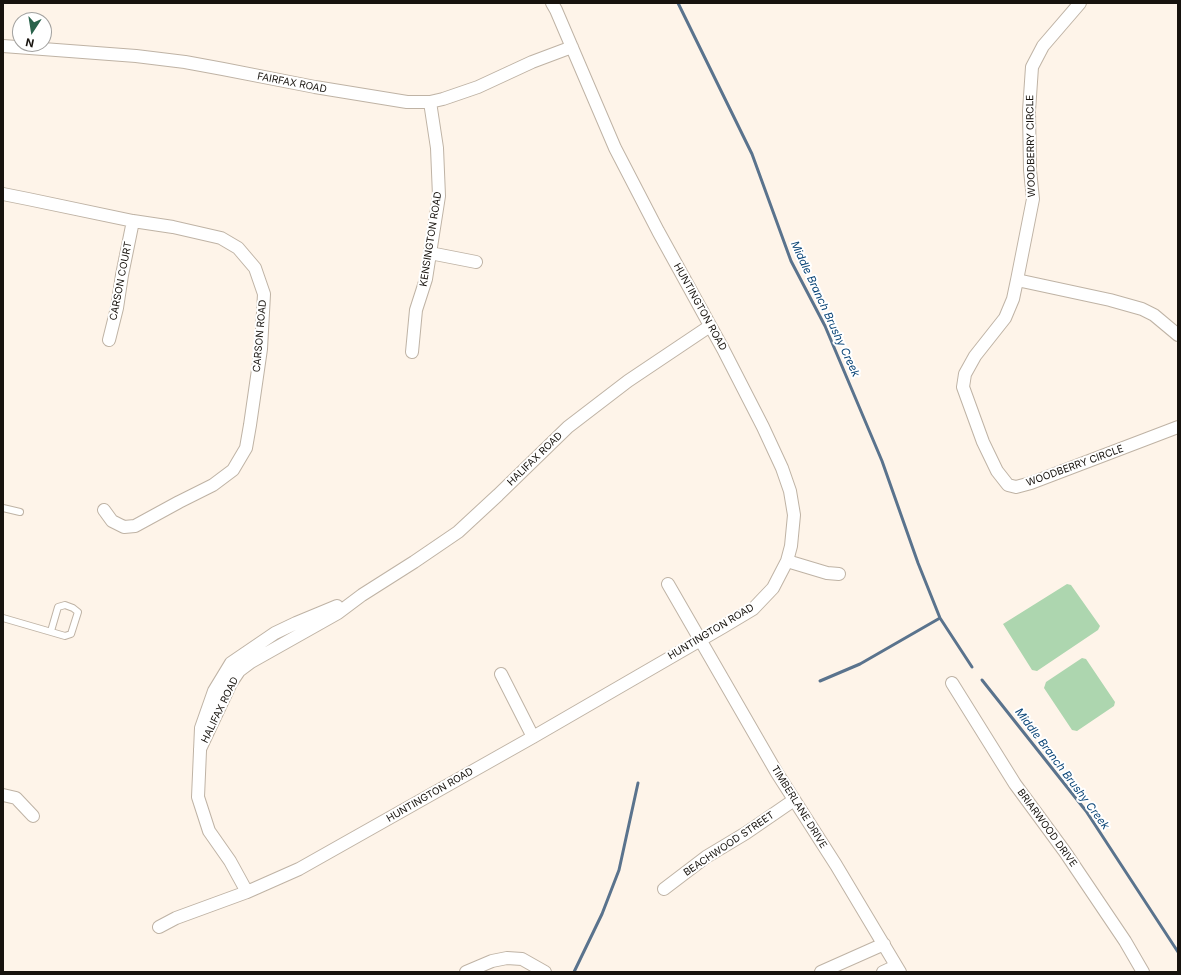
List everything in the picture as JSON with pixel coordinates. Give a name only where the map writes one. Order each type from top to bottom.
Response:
[{"type":"street","name":"HUNTINGTON ROAD","points":[[159,927],[176,918],[246,892],[299,869],[533,737],[700,640],[753,608],[773,588],[787,561],[791,546],[794,515],[790,491],[782,468],[723,349],[614,148],[552,3]]},
{"type":"street","name":"WOODBERRY CIRCLE","points":[[1080,3],[1043,46],[1032,67],[1029,111],[1030,170],[1033,199],[1013,299],[1005,318],[975,356],[965,374],[963,387],[983,442],[997,471],[1008,484],[1016,487],[1031,483],[1178,427]]},
{"type":"street","name":"FAIRFAX ROAD","points":[[3,46],[73,50],[143,57],[223,69],[315,88],[407,102],[430,102],[443,99],[478,86],[532,62],[572,48]]},
{"type":"street","name":"KENSINGTON ROAD","points":[[412,352],[416,310],[426,280],[439,196],[438,148],[430,102]]},
{"type":"street","name":"CARSON ROAD","points":[[3,194],[133,221],[173,227],[221,238],[238,248],[255,268],[264,294],[261,349],[246,448],[233,470],[213,485],[135,526],[124,527],[112,521],[104,510]]},
{"type":"street","name":"CARSON COURT","points":[[109,340],[117,308],[133,221]]},
{"type":"street","points":[[430,253],[476,262]]},
{"type":"street","points":[[1017,280],[1110,300],[1142,309],[1154,315],[1178,335]]},
{"type":"street","name":"HALIFAX ROAD","points":[[246,892],[230,861],[209,831],[198,797],[201,728],[214,691],[231,663],[275,633],[296,622],[362,595],[458,532],[568,426],[628,381],[710,326]]},
{"type":"street","points":[[787,561],[827,573],[839,574]]},
{"type":"street","name":"TIMBERLANE DRIVE","points":[[668,584],[763,749],[898,969]]},
{"type":"street","points":[[501,674],[533,737]]},
{"type":"street","name":"BRIARWOOD DRIVE","points":[[952,683],[1015,784],[1065,852],[1125,941],[1143,972]]},
{"type":"street","points":[[3,795],[16,798],[33,816]]},
{"type":"street","name":"BEACHWOOD STREET","points":[[664,888],[706,857],[746,833],[794,800]]},
{"type":"street","points":[[821,972],[884,944]]},
{"type":"street","points":[[466,972],[492,961],[507,958],[522,959],[546,972]]},
{"type":"street","points":[[883,972],[898,969]]},
{"type":"lane","points":[[3,508],[20,512]]},
{"type":"lane","points":[[3,618],[65,636],[71,634],[78,612],[65,605],[58,608],[51,631]]},
{"type":"green space","points":[[1067,584],[1071,585],[1100,626],[1098,630],[1037,671],[1032,670],[1003,624]]},
{"type":"green space","points":[[1082,658],[1086,659],[1115,702],[1114,706],[1077,731],[1072,730],[1044,688],[1046,682]]},
{"type":"waterway","name":"Middle Branch Brushy Creek","points":[[678,3],[752,154],[791,261],[825,326],[882,461],[918,563],[940,618],[972,667]]},
{"type":"waterway","points":[[820,681],[860,664],[940,618]]},
{"type":"waterway","name":"Middle Branch Brushy Creek","points":[[982,680],[1086,811],[1178,952]]},
{"type":"waterway","points":[[574,972],[602,914],[619,870],[638,783]]}]
